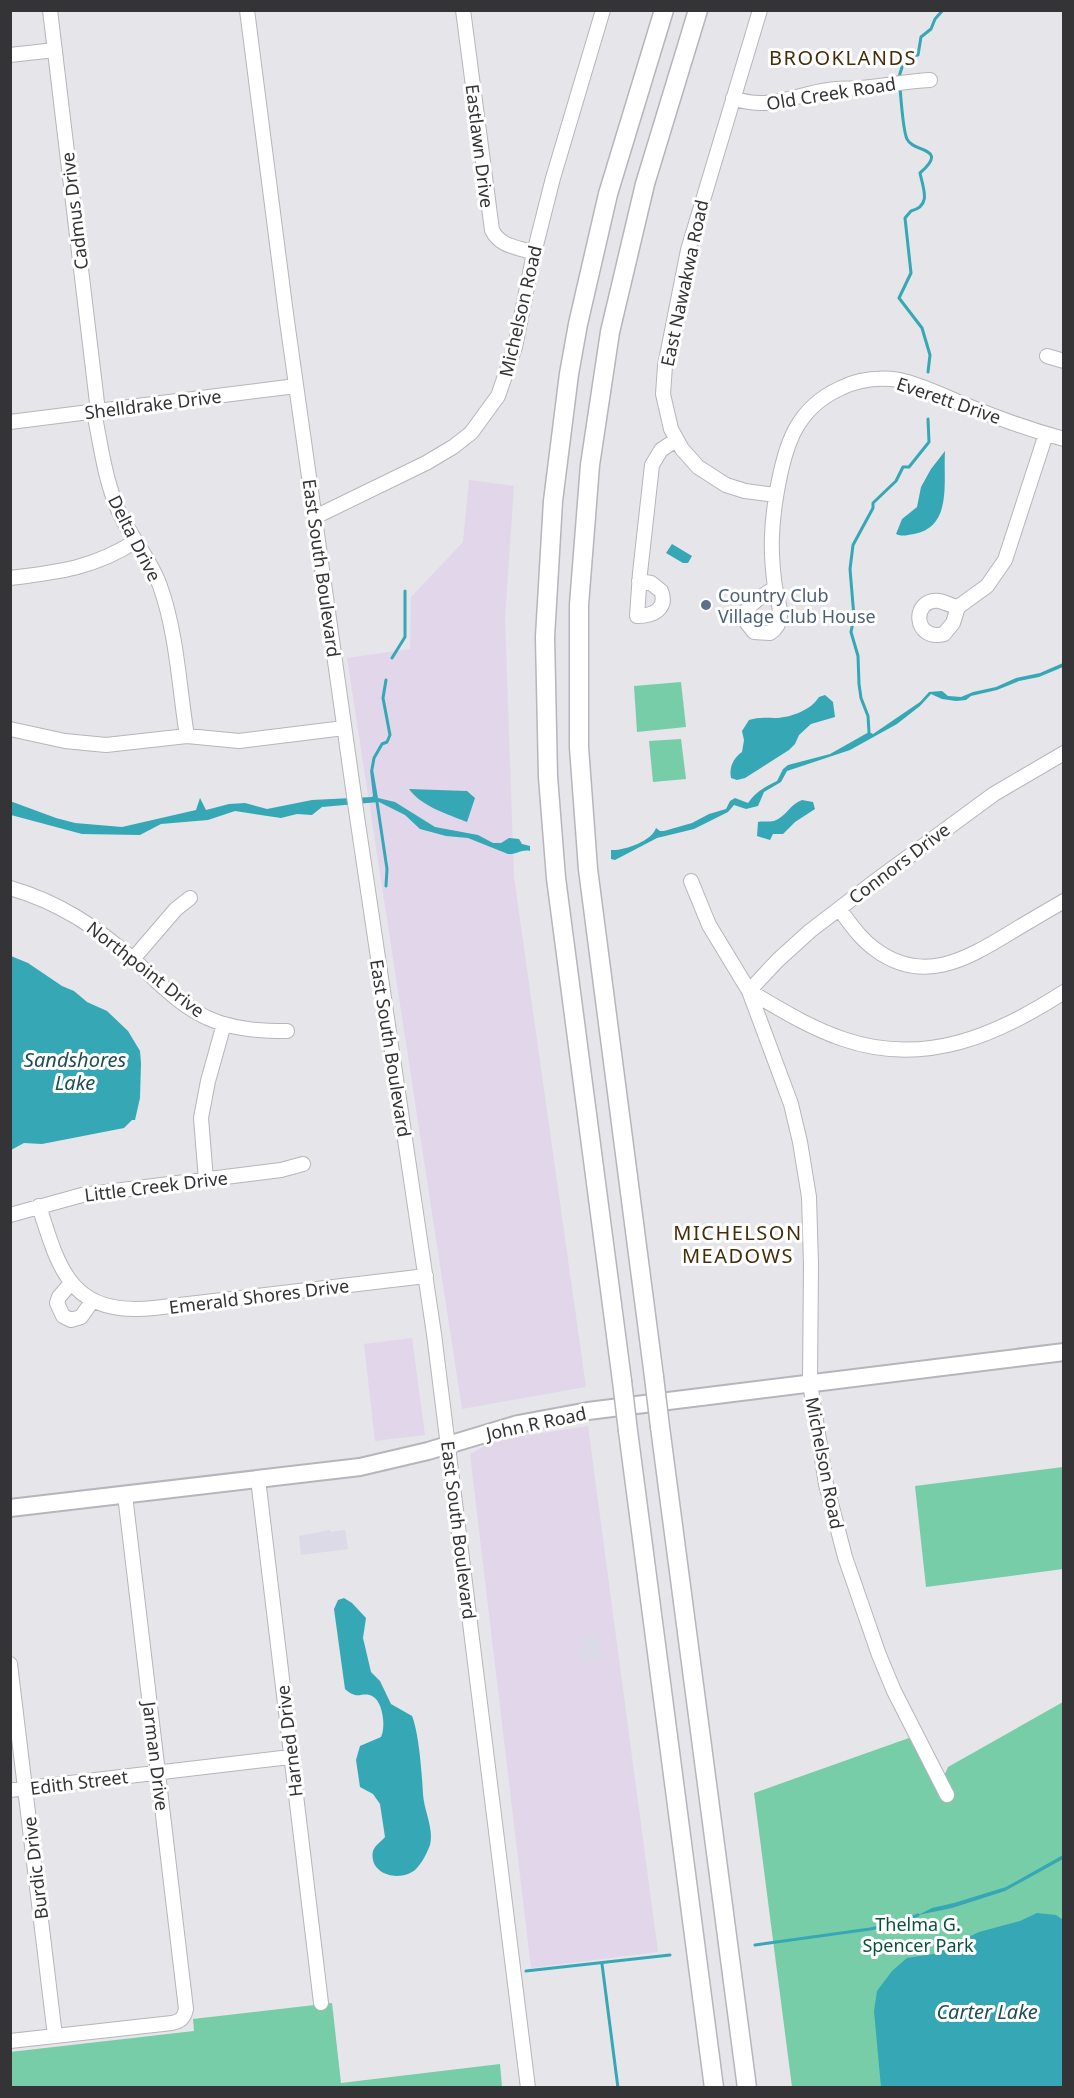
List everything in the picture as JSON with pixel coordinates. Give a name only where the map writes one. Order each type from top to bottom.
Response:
[{"type":"highway","points":[[698,10],[645,184],[612,322],[590,465],[579,605],[579,747],[587,858],[747,2088]]},
{"type":"highway","points":[[663,14],[608,194],[574,344],[562,422],[553,501],[545,637],[548,777],[556,878],[714,2088]]},
{"type":"main road","name":"John R Road","points":[[10,1508],[360,1467],[448,1445],[518,1424],[556,1416],[1064,1352]]},
{"type":"street","name":"Cadmus Drive","points":[[51,10],[96,412]]},
{"type":"street","name":"East South Boulevard","points":[[247,10],[344,728],[426,1276],[528,2088]]},
{"type":"street","name":"Eastlawn Drive","points":[[463,10],[492,230],[502,243],[534,253]]},
{"type":"street","name":"Michelson Road","points":[[315,518],[426,463],[471,433],[498,396],[515,347],[534,253],[555,168],[603,10]]},
{"type":"street","name":"East Nawakwa Road","points":[[760,10],[688,250],[665,366],[664,404],[676,440],[698,467],[726,485],[745,491],[776,495]]},
{"type":"street","points":[[10,55],[55,50]]},
{"type":"street","name":"Old Creek Road","points":[[733,98],[751,104],[772,103],[835,89],[930,80]]},
{"type":"street","points":[[1047,356],[1064,361]]},
{"type":"street","name":"Everett Drive","points":[[775,587],[771,537],[783,457],[799,422],[812,407],[834,391],[856,382],[883,379],[907,382],[998,418],[1064,440]]},
{"type":"street","name":"Shelldrake Drive","points":[[10,422],[296,386]]},
{"type":"street","name":"Delta Drive","points":[[96,412],[111,491],[122,519],[153,568],[165,601],[187,736]]},
{"type":"street","points":[[958,607],[987,586],[1005,560],[1046,434]]},
{"type":"street","points":[[639,581],[652,465],[661,450],[676,440]]},
{"type":"street","points":[[10,578],[82,566],[110,556],[136,541]]},
{"type":"street","points":[[10,729],[65,741],[106,745],[187,736],[239,741],[344,728]]},
{"type":"street","name":"Connors Drive","points":[[749,991],[785,953],[839,909],[975,807],[1064,753]]},
{"type":"street","name":"Michelson Road","points":[[691,881],[712,931],[749,991],[791,1104],[804,1161],[808,1197],[811,1246],[810,1383],[816,1434],[826,1484],[857,1596],[890,1683],[948,1796]]},
{"type":"street","name":"Northpoint Drive","points":[[10,888],[48,901],[93,927],[193,1011],[224,1024],[253,1030],[287,1030]]},
{"type":"street","points":[[133,959],[176,909],[190,898]]},
{"type":"street","points":[[839,909],[875,950],[897,961],[912,965],[935,966],[956,962],[977,953],[1064,901]]},
{"type":"street","points":[[749,991],[841,1039],[879,1048],[909,1050],[957,1044],[983,1035],[1004,1027],[1064,993]]},
{"type":"street","points":[[206,1180],[202,1109],[224,1024]]},
{"type":"street","name":"Little Creek Drive","points":[[10,1215],[97,1192],[281,1170],[303,1164]]},
{"type":"street","name":"Emerald Shores Drive","points":[[39,1206],[58,1264],[71,1283],[93,1300],[107,1306],[131,1310],[426,1276]]},
{"type":"street","points":[[71,1283],[59,1297],[57,1303],[63,1316],[70,1320],[81,1317],[93,1300]]},
{"type":"street","name":"Harned Drive","points":[[258,1479],[321,2003]]},
{"type":"street","name":"Jarman Drive","points":[[55,2036],[172,2023],[184,2017],[186,2009],[125,1495]]},
{"type":"street","name":"Burdic Drive","points":[[10,1664],[55,2036]]},
{"type":"street","name":"Edith Street","points":[[10,1790],[290,1757]]},
{"type":"street","points":[[10,2041],[55,2036]]},
{"type":"shaded area","points":[[469,480],[514,486],[505,618],[514,877],[586,1387],[462,1409],[347,658],[410,649],[411,597],[463,542]]},
{"type":"shaded area","points":[[412,1338],[425,1435],[375,1441],[364,1344]]},
{"type":"shaded area","points":[[588,1426],[658,1952],[531,1968],[470,1454],[496,1440]]},
{"type":"shaded area","points":[[330,1530],[330,1532],[345,1530],[348,1549],[301,1555],[299,1536]]},
{"type":"shaded area","points":[[599,1634],[602,1660],[581,1663],[579,1649],[583,1648],[582,1637]]},
{"type":"green space","points":[[681,682],[686,727],[637,732],[634,686]]},
{"type":"green space","points":[[681,739],[686,779],[653,782],[649,741]]},
{"type":"green space","points":[[1063,1467],[1063,1569],[926,1587],[915,1486]]},
{"type":"green space","name":"Thelma G. Spencer Park","points":[[1063,1702],[1063,2087],[792,2087],[754,1793],[909,1738],[938,1790],[948,1767]]},
{"type":"green space","points":[[332,2003],[341,2083],[500,2064],[502,2087],[11,2087],[10,2052],[194,2031],[193,2019]]},
{"type":"water","points":[[945,451],[945,489],[940,513],[935,522],[926,530],[914,534],[902,536],[896,534],[902,519],[917,507],[921,487]]},
{"type":"water","points":[[672,544],[692,556],[688,563],[683,563],[666,553]]},
{"type":"water","points":[[1063,663],[1063,667],[1039,677],[971,696],[966,700],[942,699],[931,694],[897,724],[850,750],[787,771],[781,782],[764,792],[758,806],[746,809],[734,805],[728,812],[694,829],[657,838],[615,860],[611,859],[611,850],[637,844],[649,837],[656,828],[664,831],[692,823],[709,814],[726,809],[730,801],[735,798],[748,803],[757,793],[777,781],[783,769],[788,765],[830,754],[869,732],[873,734],[920,702],[929,692],[942,691],[948,696],[961,697],[996,687],[1016,678],[1040,673]]},
{"type":"water","points":[[825,695],[833,702],[835,717],[811,724],[799,735],[789,750],[745,778],[737,780],[731,778],[732,764],[742,752],[744,740],[742,731],[749,720],[795,714]]},
{"type":"water","points":[[373,769],[378,798],[395,802],[435,827],[478,835],[493,843],[501,843],[509,838],[519,839],[522,844],[530,846],[530,851],[508,854],[468,838],[446,836],[420,829],[405,815],[379,802],[322,807],[312,815],[297,814],[281,818],[235,811],[208,820],[161,824],[140,835],[82,834],[11,815],[10,801],[75,823],[122,827],[196,810],[200,798],[206,810],[229,804],[245,803],[267,809],[312,800],[372,797],[370,770]]},
{"type":"water","points":[[409,789],[467,791],[475,798],[467,822],[427,805]]},
{"type":"water","points":[[802,800],[813,802],[815,809],[795,822],[783,834],[773,834],[770,840],[757,836],[758,822],[772,821],[782,817],[794,804]]},
{"type":"water","name":"Sandshores Lake","points":[[11,956],[28,963],[62,986],[74,991],[87,1002],[107,1011],[128,1031],[140,1051],[140,1098],[135,1120],[124,1128],[42,1144],[24,1143],[11,1150]]},
{"type":"water","points":[[344,1598],[366,1618],[363,1638],[371,1672],[380,1681],[391,1704],[412,1716],[417,1733],[424,1800],[431,1839],[418,1867],[402,1875],[394,1876],[380,1871],[373,1859],[374,1849],[385,1837],[380,1804],[373,1794],[360,1787],[356,1760],[360,1746],[381,1737],[383,1721],[376,1699],[369,1695],[349,1693],[345,1689],[334,1609],[338,1600]]},
{"type":"water","points":[[1063,1855],[1063,1859],[1005,1891],[952,1908],[918,1915],[932,1908],[1006,1887]]},
{"type":"water","name":"Carter Lake","points":[[1037,1913],[1056,1915],[1063,1920],[1063,2087],[881,2087],[874,2011],[877,1991],[892,1971],[907,1958],[933,1954],[979,1932],[1020,1921]]},
{"type":"waterway","points":[[899,77],[905,57],[918,55],[921,37],[931,29],[935,19],[943,10]]},
{"type":"waterway","points":[[900,88],[907,139],[931,155],[928,165],[920,173],[924,201],[918,209],[911,211],[905,218],[911,273],[899,298],[922,328],[930,355],[928,372]]},
{"type":"waterway","points":[[869,732],[868,716],[861,698],[858,656],[851,632],[854,617],[850,569],[853,545],[873,508],[873,503],[896,481],[903,467],[909,467],[929,442],[928,419]]},
{"type":"waterway","points":[[392,658],[405,637],[405,591]]},
{"type":"waterway","points":[[372,769],[374,758],[390,735],[383,698],[386,680]]},
{"type":"waterway","points":[[377,802],[387,869],[386,886]]},
{"type":"waterway","points":[[755,1945],[870,1929],[895,1924],[918,1915]]},
{"type":"waterway","points":[[526,1971],[670,1955]]},
{"type":"waterway","points":[[602,1964],[618,2088]]},
{"type":"place","name":"Country Club Village Club House","points":[[706,605]]},
{"type":"district","name":"BROOKLANDS","points":[[843,57]]},
{"type":"district","name":"MICHELSON MEADOWS","points":[[738,1244]]}]
